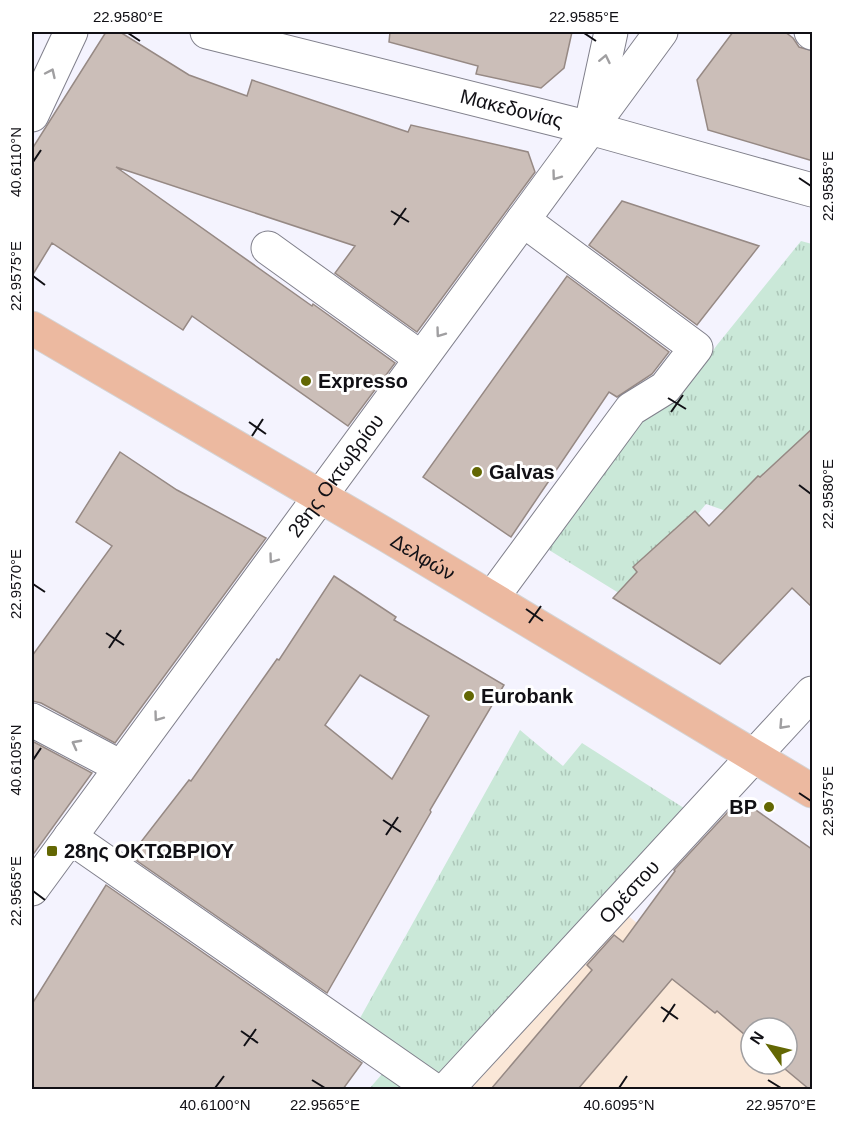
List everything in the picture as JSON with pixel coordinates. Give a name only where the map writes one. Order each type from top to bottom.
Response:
[{"type":"main road","name":"Δελφών","points":[[32,328],[321,496],[813,791]]},
{"type":"street","points":[[32,115],[71,32]]},
{"type":"street","name":"Μακεδονίας","points":[[207,32],[590,128],[813,190]]},
{"type":"street","points":[[590,128],[611,32]]},
{"type":"street","name":"28ης Οκτωβρίου","points":[[32,889],[661,32]]},
{"type":"street","points":[[492,598],[631,409],[665,388],[696,348],[523,220]]},
{"type":"street","points":[[268,248],[421,358]]},
{"type":"street","name":"Ορέστου","points":[[446,1089],[813,693]]},
{"type":"street","points":[[32,720],[121,767]]},
{"type":"street","points":[[70,837],[434,1089]]},
{"type":"shaded area","points":[[626,914],[701,976],[739,1016],[739,1076],[799,1076],[799,1069],[812,1074],[812,1089],[469,1090]]},
{"type":"green space","points":[[801,241],[812,244],[812,428],[788,457],[729,512],[706,504],[681,534],[622,595],[549,550],[595,468],[638,420],[683,393],[717,345]]},
{"type":"green space","points":[[520,730],[563,766],[582,743],[687,810],[428,1089],[369,1089],[389,1066],[349,1038]]},
{"type":"building","points":[[106,32],[120,32],[189,75],[247,96],[252,80],[408,132],[411,125],[528,152],[535,172],[417,332],[335,273],[355,246],[116,167],[395,363],[348,426],[192,316],[183,330],[52,243],[32,276],[32,149]]},
{"type":"building","points":[[390,32],[572,32],[564,68],[541,88],[476,74],[478,66],[389,42]]},
{"type":"building","points":[[733,32],[785,32],[799,47],[813,51],[813,161],[708,130],[697,80]]},
{"type":"building","points":[[622,201],[759,246],[697,325],[589,245]]},
{"type":"building","points":[[567,276],[669,352],[652,374],[617,397],[609,392],[511,537],[423,477]]},
{"type":"building","points":[[813,428],[813,608],[792,588],[720,664],[613,598],[637,572],[633,567],[695,511],[709,526],[758,476],[760,477]]},
{"type":"building","points":[[120,452],[177,490],[266,538],[115,743],[41,703],[32,701],[32,656],[112,546],[76,522]]},
{"type":"building","points":[[334,576],[396,617],[394,620],[504,685],[430,810],[431,812],[327,993],[130,856],[189,780],[191,781],[277,659],[279,660]],"holes":[[[360,675],[429,716],[392,779],[325,725]]]},
{"type":"building","points":[[32,741],[92,773],[32,856]]},
{"type":"building","points":[[740,799],[813,850],[813,1089],[809,1089],[793,1076],[799,1076],[799,1016],[739,1016],[739,1030],[672,979],[578,1089],[491,1089],[592,970],[587,965],[614,935],[623,942],[674,870]]},
{"type":"building","points":[[106,885],[362,1063],[343,1089],[32,1089],[32,1004]]},
{"type":"place","name":"Expresso","points":[[306,381]]},
{"type":"place","name":"Galvas","points":[[477,472]]},
{"type":"place","name":"Eurobank","points":[[469,696]]},
{"type":"place","name":"BP","points":[[769,807]]},
{"type":"place","name":"28ης ΟΚΤΩΒΡΙΟΥ","points":[[52,851]]}]
